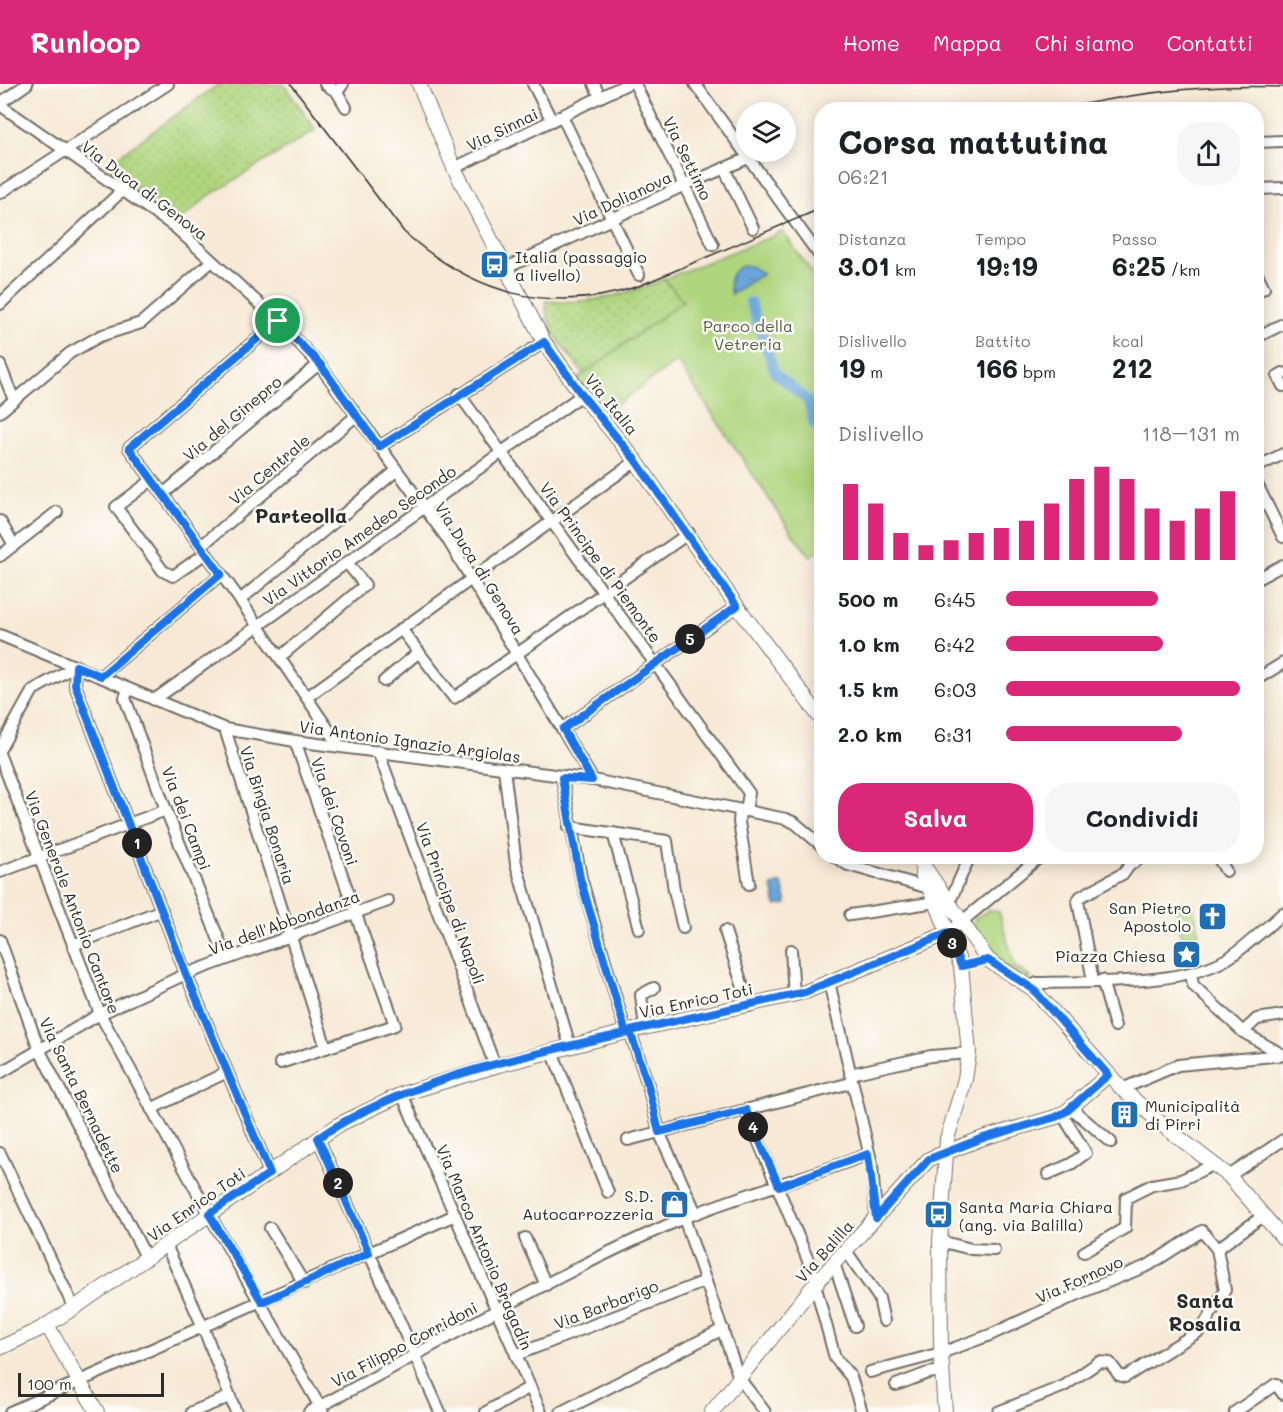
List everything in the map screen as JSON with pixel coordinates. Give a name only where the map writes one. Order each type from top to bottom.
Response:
[{"type":"street","points":[[0,104],[27,84]]},
{"type":"street","points":[[0,193],[168,84]]},
{"type":"street","points":[[326,84],[340,88],[346,107]]},
{"type":"street","name":"Via Italia","points":[[419,84],[454,168],[544,342],[689,533],[737,606],[814,709]]},
{"type":"street","points":[[533,84],[557,119],[612,218],[639,275]]},
{"type":"street","points":[[594,84],[600,97]]},
{"type":"street","name":"Via Sinnai","points":[[454,168],[627,84]]},
{"type":"street","name":"Via Settimo","points":[[635,84],[713,244]]},
{"type":"street","points":[[696,84],[736,138]]},
{"type":"street","name":"Via Duca di Genova","points":[[0,104],[175,227],[278,321],[320,364],[396,471],[447,537],[592,780]]},
{"type":"street","points":[[1264,142],[1283,141]]},
{"type":"street","name":"Via Dolianova","points":[[506,268],[612,218],[740,162]]},
{"type":"street","points":[[754,162],[814,248]]},
{"type":"street","points":[[724,168],[753,228]]},
{"type":"street","points":[[1264,189],[1283,188]]},
{"type":"street","points":[[0,304],[124,189]]},
{"type":"street","points":[[0,412],[70,353],[100,336],[141,324],[212,261]]},
{"type":"street","points":[[278,321],[129,448],[240,600],[339,746]]},
{"type":"street","points":[[1264,334],[1283,324]]},
{"type":"street","points":[[379,447],[544,342]]},
{"type":"street","name":"Via del Ginepro","points":[[163,494],[320,364]]},
{"type":"street","points":[[0,365],[14,400]]},
{"type":"street","points":[[1283,373],[1278,376],[1283,386]]},
{"type":"street","name":"Via Principe di Piemonte","points":[[459,394],[748,793],[739,822],[749,884]]},
{"type":"street","name":"Via Vittorio Amedeo Secondo","points":[[154,700],[582,395]]},
{"type":"street","name":"Via Centrale","points":[[152,480],[116,507],[164,571],[173,576],[357,416]]},
{"type":"street","points":[[1264,464],[1283,454]]},
{"type":"street","points":[[307,697],[636,461]]},
{"type":"street","points":[[240,600],[396,471]]},
{"type":"street","points":[[1264,498],[1283,537]]},
{"type":"street","points":[[0,556],[57,512]]},
{"type":"street","points":[[0,521],[14,545]]},
{"type":"street","points":[[401,629],[454,698],[689,533]]},
{"type":"street","points":[[280,657],[365,585],[347,563]]},
{"type":"street","points":[[1264,575],[1283,565]]},
{"type":"street","points":[[101,676],[221,574]]},
{"type":"street","points":[[563,729],[737,606]]},
{"type":"street","name":"Via Antonio Ignazio Argiolas","points":[[0,635],[225,729],[295,741],[562,778],[592,780],[795,823],[814,839]]},
{"type":"street","points":[[384,681],[419,652]]},
{"type":"street","points":[[1264,675],[1283,663]]},
{"type":"street","points":[[0,749],[33,690],[76,666]]},
{"type":"street","points":[[76,666],[75,685],[186,974],[270,1173]]},
{"type":"street","name":"Via dei Campi","points":[[128,689],[125,698],[166,810],[226,957]]},
{"type":"street","name":"Via Bingia Bonaria","points":[[225,729],[327,1048]]},
{"type":"street","name":"Via dei Covoni","points":[[295,741],[395,1025],[327,1048]]},
{"type":"street","name":"Via Principe di Napoli","points":[[378,751],[495,1066]]},
{"type":"street","name":"Via Generale Antonio Cantore","points":[[0,756],[99,1014],[209,1214],[262,1302],[321,1409]]},
{"type":"street","points":[[504,769],[516,864],[570,1046]]},
{"type":"street","points":[[562,778],[569,828],[580,878],[628,1032],[648,1085],[659,1132],[696,1213]]},
{"type":"street","points":[[0,872],[166,810]]},
{"type":"street","points":[[569,828],[667,841],[674,890],[683,928]]},
{"type":"street","points":[[613,833],[639,929]]},
{"type":"street","points":[[849,864],[929,888]]},
{"type":"street","points":[[920,864],[922,874],[929,888],[962,923],[988,960],[1031,987],[1122,1089],[1165,1127],[1229,1176],[1283,1238]]},
{"type":"street","points":[[922,864],[943,902],[948,933],[962,970],[969,1053],[946,1152],[940,1241],[941,1353],[945,1412]]},
{"type":"street","points":[[943,902],[965,864]]},
{"type":"street","name":"Via Enrico Toti","points":[[0,1348],[46,1326],[74,1308],[318,1138],[359,1113],[402,1094],[495,1066],[628,1032],[794,995],[948,933],[1032,864]]},
{"type":"street","points":[[1115,1026],[1097,980],[1078,901],[1080,897],[1124,873],[1127,864]]},
{"type":"street","points":[[1222,864],[1226,871]]},
{"type":"street","name":"Via dell'Abbondanza","points":[[0,1073],[99,1014],[186,974],[226,957],[388,901]]},
{"type":"street","points":[[850,915],[943,902]]},
{"type":"street","points":[[73,945],[162,910]]},
{"type":"street","points":[[1031,987],[1037,983],[1165,978],[1191,973],[1229,958],[1283,913]]},
{"type":"street","points":[[725,931],[749,1006]]},
{"type":"street","name":"Via Santa Bernadette","points":[[0,940],[39,1049],[147,1259]]},
{"type":"street","points":[[791,950],[794,995]]},
{"type":"street","points":[[962,970],[988,960]]},
{"type":"street","points":[[1191,973],[1193,985],[1243,1032],[1283,1055]]},
{"type":"street","points":[[829,982],[868,1154],[876,1218]]},
{"type":"street","points":[[645,1028],[641,995],[654,988]]},
{"type":"street","points":[[1243,1032],[1257,1019],[1283,1015]]},
{"type":"street","points":[[280,1063],[327,1048]]},
{"type":"street","points":[[552,1051],[608,1192]]},
{"type":"street","points":[[628,1140],[746,1110],[931,1056],[969,1053]]},
{"type":"street","points":[[1122,1089],[1178,1065],[1283,1055]]},
{"type":"street","points":[[151,1109],[227,1072]]},
{"type":"street","points":[[1067,1111],[1108,1075]]},
{"type":"street","name":"Via Marco Antonio Bragadin","points":[[402,1094],[541,1412]]},
{"type":"street","points":[[746,1110],[779,1186],[816,1283],[835,1358],[851,1377],[862,1412]]},
{"type":"street","points":[[1067,1111],[1111,1142]]},
{"type":"street","points":[[1048,1174],[1071,1164],[1086,1153],[1067,1111]]},
{"type":"street","name":"Via Balilla","points":[[712,1412],[816,1283],[929,1159],[983,1138],[1067,1111]]},
{"type":"street","points":[[318,1138],[440,1412]]},
{"type":"street","points":[[1229,1176],[1283,1140]]},
{"type":"street","points":[[0,1153],[74,1308]]},
{"type":"street","name":"Via Filippo Corridoni","points":[[309,1412],[321,1409],[415,1354],[601,1256],[696,1213],[868,1154]]},
{"type":"street","points":[[1084,1252],[1125,1228],[1126,1198],[1152,1185],[1181,1180],[1215,1164]]},
{"type":"street","points":[[10,1412],[455,1215]]},
{"type":"street","points":[[998,1412],[1064,1386],[1099,1362],[1110,1363],[1119,1376],[1125,1377],[1201,1330],[1226,1290],[1217,1249],[1263,1216]]},
{"type":"street","points":[[684,1218],[740,1378],[765,1412]]},
{"type":"street","points":[[270,1228],[304,1283]]},
{"type":"street","name":"Via Fornovo","points":[[941,1353],[990,1335],[1149,1264],[1202,1231],[1217,1249]]},
{"type":"street","points":[[525,1238],[546,1286]]},
{"type":"street","points":[[940,1241],[971,1249],[994,1250]]},
{"type":"street","points":[[166,1245],[203,1327],[236,1412]]},
{"type":"street","points":[[846,1251],[879,1298],[884,1321]]},
{"type":"street","points":[[834,1263],[855,1326]]},
{"type":"street","name":"Via Barbarigo","points":[[516,1355],[706,1281]]},
{"type":"street","points":[[46,1326],[81,1381],[97,1412]]},
{"type":"street","points":[[561,1412],[723,1329]]},
{"type":"street","points":[[870,1372],[941,1353]]},
{"type":"street","points":[[896,1385],[927,1373],[942,1371]]},
{"type":"street","points":[[1235,1412],[1276,1384],[1283,1394]]},
{"type":"street","points":[[486,1412],[530,1388]]},
{"type":"street","points":[[192,1412],[229,1397]]},
{"type":"green space","points":[[219,84],[284,84],[316,130],[210,195],[181,219],[105,166]]},
{"type":"green space","name":"Parco della Vetreria","points":[[783,232],[814,276],[814,554],[810,556],[794,536],[677,361],[608,411],[589,385],[583,389],[576,380],[683,301],[664,279]]},
{"type":"green space","points":[[664,279],[683,301],[584,374],[553,330],[546,311],[546,301],[592,300],[635,290]]},
{"type":"green space","points":[[1193,904],[1199,934],[1182,938],[1176,908]]},
{"type":"green space","points":[[989,910],[999,912],[1015,966],[1031,978],[1025,978],[992,957],[971,929],[975,918]]},
{"type":"water","points":[[751,266],[763,274],[731,294],[730,283],[733,273],[740,267]]},
{"type":"water","points":[[782,883],[787,904],[776,906],[772,886]]},
{"type":"waterway","points":[[750,302],[775,373],[808,401],[814,425]]},
{"type":"tram line","points":[[291,84],[404,232],[430,253],[457,270],[485,284],[514,293],[543,298],[574,299],[606,295],[639,286],[814,211]]},
{"type":"tram line","points":[[1098,102],[1141,94],[1198,88],[1283,87]]},
{"type":"place","name":"Italia (passaggio a livello)","points":[[494,265]]},
{"type":"place","name":"San Pietro Apostolo","points":[[1212,916]]},
{"type":"place","name":"Piazza Chiesa","points":[[1187,955]]},
{"type":"place","name":"Municipalità di Pirri","points":[[1124,1114]]},
{"type":"place","name":"S.D. Autocarrozzeria","points":[[675,1204]]},
{"type":"place","name":"Santa Maria Chiara (ang. via Balilla)","points":[[938,1215]]},
{"type":"district","name":"Parteolla","points":[[301,515]]},
{"type":"district","name":"Santa Rosalia","points":[[1205,1312]]},
{"type":"route","points":[[278,321],[129,448],[221,574],[101,676],[76,666],[75,685],[186,974],[270,1173],[209,1214],[262,1302],[369,1253],[318,1138],[379,1102],[495,1066],[570,1046],[626,1033],[630,1031],[805,992],[948,933],[961,966],[988,960],[1031,987],[1066,1024],[1108,1075],[1067,1111],[1056,1117],[983,1138],[929,1159],[876,1218],[872,1165],[868,1154],[779,1186],[746,1110],[659,1132],[648,1085],[630,1031],[626,1033],[580,878],[569,828],[562,778],[592,780],[563,729],[737,606],[689,533],[544,342],[379,447],[320,364],[278,321]]}]
